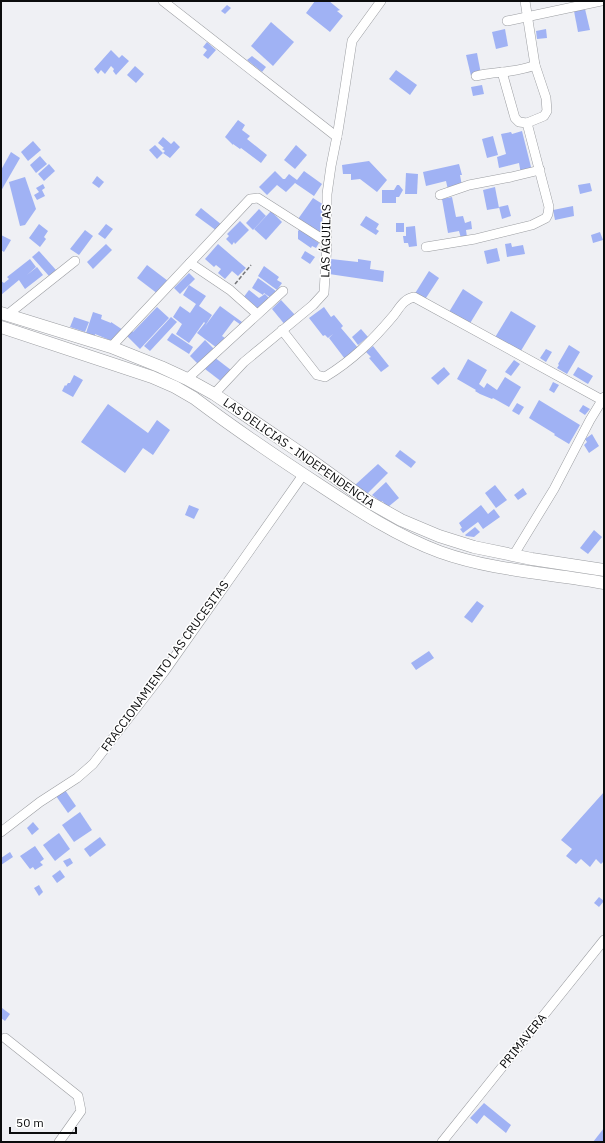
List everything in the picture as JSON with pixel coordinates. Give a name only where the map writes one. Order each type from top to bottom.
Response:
[{"type":"main road","name":"LAS DELICIAS - INDEPENDENCIA","points":[[4,314],[111,347],[187,379],[214,394],[369,502],[401,520],[439,536],[474,547],[513,556],[604,570]]},
{"type":"main road","name":"LAS DELICIAS - INDEPENDENCIA","points":[[1,327],[152,376],[175,387],[194,398],[303,475],[372,520],[407,538],[441,552],[468,560],[604,583]]},
{"type":"main road","points":[[273,454],[283,441]]},
{"type":"street","points":[[163,1],[337,137]]},
{"type":"street","name":"LAS ÁGUILAS","points":[[214,394],[244,362],[313,305],[324,293],[327,242],[327,194],[352,41],[381,1]]},
{"type":"street","points":[[523,123],[544,116],[547,111],[546,98],[535,65],[525,1]]},
{"type":"street","points":[[507,21],[600,1]]},
{"type":"street","points":[[476,76],[516,71],[535,65]]},
{"type":"street","points":[[426,247],[475,239],[532,226],[546,218],[548,214],[549,207],[530,138],[523,123],[515,118],[502,72]]},
{"type":"street","points":[[440,195],[469,185],[540,170]]},
{"type":"street","points":[[111,347],[250,199],[258,198],[327,242]]},
{"type":"street","points":[[4,314],[75,261]]},
{"type":"street","points":[[190,262],[230,290],[257,314]]},
{"type":"street","points":[[187,379],[283,291]]},
{"type":"street","points":[[282,330],[317,375],[325,377],[344,365],[370,343],[405,301],[414,297],[603,398],[554,489],[513,556]]},
{"type":"street","name":"FRACCIONAMIENTO LAS CRUCESITAS","points":[[1,832],[40,802],[77,778],[93,764],[164,672],[303,475]]},
{"type":"street","name":"PRIMAVERA","points":[[442,1142],[604,940]]},
{"type":"street","points":[[5,1038],[78,1096],[81,1110],[59,1142]]},
{"type":"path","points":[[230,290],[251,265]]},
{"type":"building","points":[[315,1],[329,1],[340,10],[337,11],[343,16],[330,32],[306,13]]},
{"type":"building","points":[[227,5],[231,8],[225,14],[221,11]]},
{"type":"building","points":[[585,9],[590,30],[578,32],[574,11]]},
{"type":"building","points":[[271,22],[294,42],[273,66],[251,46]]},
{"type":"building","points":[[505,29],[508,46],[496,49],[492,32]]},
{"type":"building","points":[[546,29],[547,38],[537,39],[536,31]]},
{"type":"building","points":[[207,42],[216,50],[208,59],[203,55],[207,50],[203,47]]},
{"type":"building","points":[[111,50],[119,58],[122,55],[129,61],[116,75],[111,66],[105,74],[101,70],[98,74],[94,69]]},
{"type":"building","points":[[477,53],[481,74],[471,76],[466,55]]},
{"type":"building","points":[[252,56],[266,67],[262,72],[247,60]]},
{"type":"building","points":[[135,66],[144,74],[136,83],[127,75]]},
{"type":"building","points":[[396,70],[417,85],[410,95],[389,79]]},
{"type":"building","points":[[482,85],[484,94],[473,96],[471,87]]},
{"type":"building","points":[[238,120],[245,125],[242,130],[250,136],[247,139],[267,155],[261,163],[241,148],[240,149],[233,145],[225,137]]},
{"type":"building","points":[[522,131],[532,171],[521,174],[519,163],[499,168],[497,157],[506,154],[501,134],[511,132],[512,134]]},
{"type":"building","points":[[493,136],[498,155],[487,158],[482,139]]},
{"type":"building","points":[[163,137],[171,144],[174,141],[180,147],[170,158],[163,153],[165,151],[162,149],[164,148],[158,143]]},
{"type":"building","points":[[33,141],[41,150],[28,161],[21,152]]},
{"type":"building","points":[[155,145],[163,153],[157,159],[149,150]]},
{"type":"building","points":[[296,145],[307,155],[295,169],[284,160]]},
{"type":"building","points":[[11,152],[20,158],[1,191],[1,170]]},
{"type":"building","points":[[40,156],[47,164],[36,173],[30,165]]},
{"type":"building","points":[[369,161],[387,180],[377,192],[360,179],[351,180],[351,174],[343,174],[342,165]]},
{"type":"building","points":[[49,164],[55,171],[44,181],[38,174]]},
{"type":"building","points":[[459,164],[462,175],[460,175],[462,186],[448,190],[446,181],[426,186],[423,172]]},
{"type":"building","points":[[275,171],[283,179],[285,179],[289,174],[297,180],[304,171],[322,184],[314,196],[295,183],[286,192],[277,185],[267,195],[259,187]]},
{"type":"building","points":[[406,173],[418,174],[417,194],[405,194]]},
{"type":"building","points":[[97,176],[104,182],[99,188],[92,183]]},
{"type":"building","points":[[25,177],[36,209],[25,225],[20,226],[9,182]]},
{"type":"building","points":[[590,183],[592,191],[580,194],[578,185]]},
{"type":"building","points":[[43,184],[45,188],[42,190],[45,196],[37,200],[34,195],[39,192],[36,188]]},
{"type":"building","points":[[397,185],[399,185],[403,190],[399,197],[396,197],[396,203],[382,203],[382,190],[394,190]]},
{"type":"building","points":[[495,187],[499,208],[487,210],[483,190]]},
{"type":"building","points":[[452,197],[456,217],[463,216],[465,223],[471,221],[472,229],[466,230],[467,237],[461,238],[459,231],[448,233],[442,199]]},
{"type":"building","points":[[313,198],[324,205],[323,231],[321,234],[298,219]]},
{"type":"building","points":[[508,205],[511,216],[502,219],[499,207]]},
{"type":"building","points":[[573,206],[574,216],[555,220],[553,210]]},
{"type":"building","points":[[201,208],[222,225],[217,231],[195,215]]},
{"type":"building","points":[[259,209],[266,216],[253,230],[246,223]]},
{"type":"building","points":[[271,211],[282,222],[266,240],[254,229]]},
{"type":"building","points":[[366,216],[379,224],[376,229],[379,231],[376,235],[360,225]]},
{"type":"building","points":[[240,221],[249,230],[235,244],[234,242],[232,245],[226,239],[229,236],[227,234]]},
{"type":"building","points":[[396,223],[404,223],[404,232],[396,232]]},
{"type":"building","points":[[39,224],[48,231],[44,237],[46,239],[40,247],[29,238]]},
{"type":"building","points":[[106,224],[113,229],[105,239],[98,234]]},
{"type":"building","points":[[415,226],[417,246],[409,247],[408,243],[404,243],[403,236],[406,236],[406,227]]},
{"type":"building","points":[[300,229],[319,243],[316,248],[312,246],[311,248],[298,239],[298,231]]},
{"type":"building","points":[[85,230],[93,236],[79,255],[70,249]]},
{"type":"building","points":[[600,232],[603,240],[593,243],[591,235]]},
{"type":"building","points":[[1,235],[11,240],[4,252],[1,250]]},
{"type":"building","points":[[511,243],[512,247],[523,245],[525,254],[507,257],[505,244]]},
{"type":"building","points":[[106,244],[112,250],[93,269],[87,262]]},
{"type":"building","points":[[218,244],[246,268],[238,276],[232,271],[225,279],[218,273],[221,269],[216,265],[214,267],[205,259]]},
{"type":"building","points":[[497,248],[500,261],[487,264],[484,251]]},
{"type":"building","points":[[39,251],[56,270],[49,276],[32,257]]},
{"type":"building","points":[[305,251],[315,257],[310,264],[301,258]]},
{"type":"building","points":[[30,259],[36,267],[27,275],[37,267],[43,275],[25,289],[19,280],[1,295],[1,281],[4,283],[9,279],[7,277]]},
{"type":"building","points":[[331,259],[358,262],[358,259],[371,261],[370,269],[384,271],[383,282],[329,274]]},
{"type":"building","points":[[147,265],[168,281],[158,294],[137,278]]},
{"type":"building","points":[[264,266],[279,277],[277,280],[282,283],[277,290],[258,276]]},
{"type":"building","points":[[429,271],[439,278],[424,301],[414,295]]},
{"type":"building","points":[[189,273],[195,279],[180,294],[174,288]]},
{"type":"building","points":[[258,278],[276,291],[271,298],[252,288]]},
{"type":"building","points":[[189,285],[206,296],[199,306],[212,315],[205,326],[220,306],[242,322],[241,325],[234,320],[222,336],[225,338],[217,348],[197,333],[205,323],[204,322],[189,343],[176,334],[182,324],[173,317],[180,306],[190,313],[196,304],[183,295]]},
{"type":"building","points":[[463,289],[483,302],[469,325],[449,312]]},
{"type":"building","points":[[249,290],[259,298],[265,294],[270,299],[258,309],[243,298]]},
{"type":"building","points":[[281,300],[296,316],[286,326],[272,309]]},
{"type":"building","points":[[157,307],[169,318],[140,349],[127,336],[132,331],[133,332]]},
{"type":"building","points":[[324,307],[331,317],[334,315],[343,326],[341,328],[358,348],[345,359],[329,338],[333,334],[328,338],[325,335],[323,336],[309,318]]},
{"type":"building","points":[[511,311],[536,326],[519,354],[494,339]]},
{"type":"building","points":[[93,312],[102,315],[101,319],[111,322],[123,330],[112,341],[95,334],[95,336],[86,333]]},
{"type":"building","points":[[74,317],[89,322],[85,332],[70,327]]},
{"type":"building","points":[[171,317],[177,322],[150,351],[144,346]]},
{"type":"building","points":[[361,329],[368,337],[358,345],[352,337]]},
{"type":"building","points":[[172,333],[193,347],[189,354],[167,340]]},
{"type":"building","points":[[205,340],[214,349],[199,365],[190,356]]},
{"type":"building","points":[[569,345],[580,352],[567,374],[557,368]]},
{"type":"building","points":[[373,346],[389,366],[381,372],[366,352]]},
{"type":"building","points":[[546,349],[552,352],[546,362],[540,358]]},
{"type":"building","points":[[214,357],[231,370],[222,382],[205,369]]},
{"type":"building","points":[[468,359],[487,370],[479,384],[484,388],[487,383],[497,390],[505,377],[521,387],[509,407],[493,398],[492,399],[480,394],[457,379]]},
{"type":"building","points":[[514,360],[520,364],[511,376],[505,372]]},
{"type":"building","points":[[444,367],[450,374],[438,385],[431,378]]},
{"type":"building","points":[[578,367],[593,376],[588,384],[573,375]]},
{"type":"building","points":[[74,375],[83,380],[73,397],[62,391],[65,385],[66,386],[70,383]]},
{"type":"building","points":[[553,382],[559,385],[554,393],[549,390]]},
{"type":"building","points":[[539,400],[580,425],[569,444],[529,418]]},
{"type":"building","points":[[517,403],[524,407],[519,415],[512,411]]},
{"type":"building","points":[[108,404],[148,433],[157,420],[170,430],[153,455],[143,448],[125,473],[81,442]]},
{"type":"building","points":[[583,405],[590,409],[585,415],[579,411]]},
{"type":"building","points":[[592,434],[599,446],[589,453],[584,445],[587,442],[585,439]]},
{"type":"building","points":[[400,450],[416,462],[411,468],[395,456]]},
{"type":"building","points":[[378,464],[388,473],[367,494],[355,485]]},
{"type":"building","points":[[386,482],[399,498],[388,507],[372,495]]},
{"type":"building","points":[[495,485],[507,500],[496,508],[485,493]]},
{"type":"building","points":[[523,488],[527,494],[518,500],[514,495]]},
{"type":"building","points":[[189,505],[199,509],[194,519],[185,515]]},
{"type":"building","points":[[481,505],[488,514],[494,509],[500,517],[483,529],[478,522],[463,533],[460,529],[462,528],[459,523]]},
{"type":"building","points":[[475,527],[480,532],[474,537],[465,535]]},
{"type":"building","points":[[594,530],[602,537],[588,554],[580,548]]},
{"type":"building","points":[[477,601],[484,606],[472,623],[464,617]]},
{"type":"building","points":[[429,651],[434,658],[416,670],[411,663]]},
{"type":"building","points":[[65,790],[76,806],[68,813],[56,796]]},
{"type":"building","points":[[604,792],[604,861],[601,864],[596,859],[590,867],[581,859],[576,864],[566,856],[572,849],[561,840]]},
{"type":"building","points":[[80,812],[92,830],[74,842],[62,825]]},
{"type":"building","points":[[33,822],[39,829],[32,835],[27,828]]},
{"type":"building","points":[[59,833],[70,849],[55,861],[43,845]]},
{"type":"building","points":[[100,837],[106,845],[90,857],[84,849]]},
{"type":"building","points":[[35,846],[44,859],[40,862],[43,865],[35,870],[33,867],[30,869],[20,856]]},
{"type":"building","points":[[10,852],[13,857],[1,865],[1,858]]},
{"type":"building","points":[[70,858],[73,863],[67,867],[63,861]]},
{"type":"building","points":[[60,870],[65,877],[57,883],[52,876]]},
{"type":"building","points":[[39,885],[43,892],[39,896],[34,888]]},
{"type":"building","points":[[599,897],[604,901],[599,907],[594,903]]},
{"type":"building","points":[[2,1008],[10,1014],[5,1021],[1,1018]]},
{"type":"building","points":[[484,1103],[511,1125],[506,1133],[484,1115],[477,1124],[470,1118]]},
{"type":"building","points":[[604,1128],[604,1142],[593,1142]]}]
